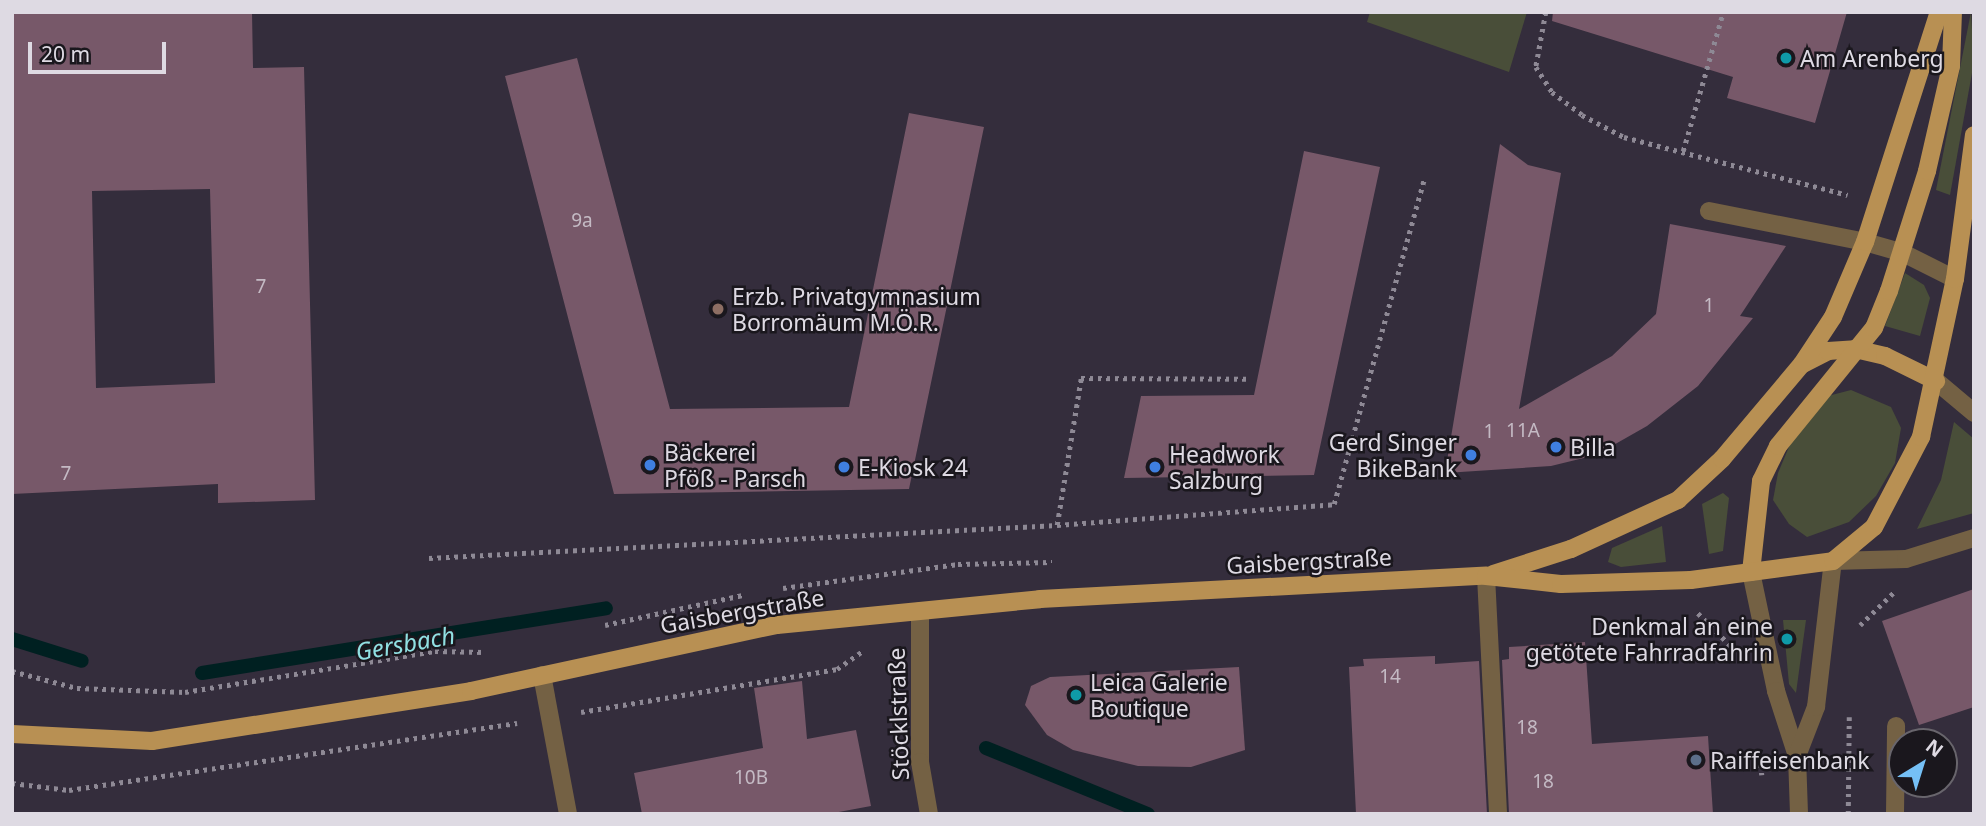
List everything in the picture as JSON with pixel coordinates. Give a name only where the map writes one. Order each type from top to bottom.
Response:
[{"type":"main road","name":"Gaisbergstraße","points":[[1486,576],[1571,549],[1678,500],[1721,459],[1802,365],[1833,317],[1865,242],[1939,12]]},
{"type":"main road","points":[[1751,572],[1761,481],[1778,446],[1874,328],[1903,253],[1951,66],[1953,12]]},
{"type":"main road","points":[[1832,561],[1874,527],[1903,480],[1936,381],[1955,279],[1974,135]]},
{"type":"main road","points":[[1802,365],[1828,351],[1855,349],[1885,356],[1936,381]]},
{"type":"main road","name":"Gaisbergstraße","points":[[12,734],[152,741],[542,675],[777,625],[1040,599],[1486,576],[1561,584],[1751,572],[1832,561]]},
{"type":"street","points":[[1709,211],[1865,242],[1903,253],[1955,279]]},
{"type":"street","points":[[1936,381],[1974,413]]},
{"type":"street","name":"Gaisbergstraße","points":[[1832,561],[1906,559],[1974,538]]},
{"type":"street","points":[[1797,756],[1816,707],[1832,561]]},
{"type":"street","points":[[1751,572],[1776,691],[1797,756],[1800,814]]},
{"type":"street","points":[[1486,576],[1498,814]]},
{"type":"street","name":"Stöcklstraße","points":[[920,611],[920,762],[929,814]]},
{"type":"street","points":[[542,675],[568,814]]},
{"type":"street","points":[[1895,814],[1896,726]]},
{"type":"path","points":[[1546,12],[1536,67],[1552,92],[1582,115],[1624,137],[1852,197]]},
{"type":"path","points":[[1683,151],[1723,12]]},
{"type":"path","points":[[429,558],[1057,525],[1334,504],[1424,180]]},
{"type":"path","points":[[1057,525],[1082,378],[1247,379]]},
{"type":"path","points":[[1857,637],[1868,615],[1897,589]]},
{"type":"path","points":[[1847,814],[1850,708]]},
{"type":"green space","points":[[1370,12],[1527,12],[1509,72],[1367,22]]},
{"type":"green space","points":[[1971,12],[1974,62],[1950,195],[1936,190]]},
{"type":"green space","points":[[1905,273],[1924,285],[1930,298],[1920,336],[1885,326]]},
{"type":"green space","points":[[1851,390],[1891,407],[1901,428],[1895,463],[1876,496],[1849,522],[1807,537],[1789,524],[1773,500],[1778,473],[1791,442],[1824,397]]},
{"type":"green space","points":[[1954,422],[1974,439],[1974,513],[1917,529],[1941,480]]},
{"type":"green space","points":[[1723,493],[1729,498],[1723,551],[1709,554],[1702,504]]},
{"type":"green space","points":[[1662,526],[1666,562],[1621,567],[1608,562],[1612,548]]},
{"type":"green space","points":[[1783,620],[1806,620],[1796,693],[1789,684]]},
{"type":"building","points":[[12,12],[252,12],[253,68],[304,67],[315,500],[218,503],[218,484],[12,494]],"holes":[[[210,189],[215,383],[96,388],[92,191]]]},
{"type":"building","points":[[1553,12],[1847,12],[1815,123],[1727,98],[1733,77],[1552,21]]},
{"type":"building","points":[[577,58],[670,409],[849,407],[909,113],[984,127],[909,489],[614,494],[505,76]]},
{"type":"building","points":[[1500,144],[1528,165],[1561,173],[1519,409],[1612,356],[1656,314],[1670,224],[1786,246],[1740,316],[1753,318],[1698,386],[1647,426],[1596,455],[1551,466],[1445,473]]},
{"type":"building","points":[[1304,151],[1380,167],[1314,475],[1124,478],[1141,396],[1254,395]]},
{"type":"building","points":[[1974,589],[1974,707],[1919,725],[1882,621]]},
{"type":"building","points":[[1585,642],[1592,744],[1708,736],[1713,814],[1509,814],[1502,660],[1509,659],[1509,647]]},
{"type":"building","points":[[1435,656],[1435,664],[1479,661],[1487,814],[1356,814],[1349,667],[1364,666],[1363,659]]},
{"type":"building","points":[[1239,667],[1245,750],[1191,767],[1138,766],[1073,750],[1047,735],[1025,705],[1031,686],[1050,677]]},
{"type":"building","points":[[802,681],[807,739],[856,730],[871,806],[828,814],[642,814],[634,773],[763,748],[754,688]]},
{"type":"waterway","name":"Gersbach","points":[[202,673],[606,608]]},
{"type":"waterway","name":"Gersbach","points":[[12,639],[82,661]]},
{"type":"waterway","name":"Gersbach","points":[[986,748],[1148,814]]},
{"type":"place","name":"Am Arenberg","points":[[1786,58]]},
{"type":"place","name":"Erzb. Privatgymnasium Borromäum M.Ö.R.","points":[[718,309]]},
{"type":"place","name":"Billa","points":[[1556,447]]},
{"type":"place","name":"Gerd Singer BikeBank","points":[[1471,455]]},
{"type":"place","name":"Bäckerei Pföß - Parsch","points":[[650,465]]},
{"type":"place","name":"E-Kiosk 24","points":[[844,467]]},
{"type":"place","name":"Headwork Salzburg","points":[[1155,467]]},
{"type":"place","name":"Denkmal an eine getötete Fahrradfahrin","points":[[1787,639]]},
{"type":"place","name":"Leica Galerie Boutique","points":[[1076,695]]},
{"type":"place","name":"Raiffeisenbank","points":[[1696,760]]}]
